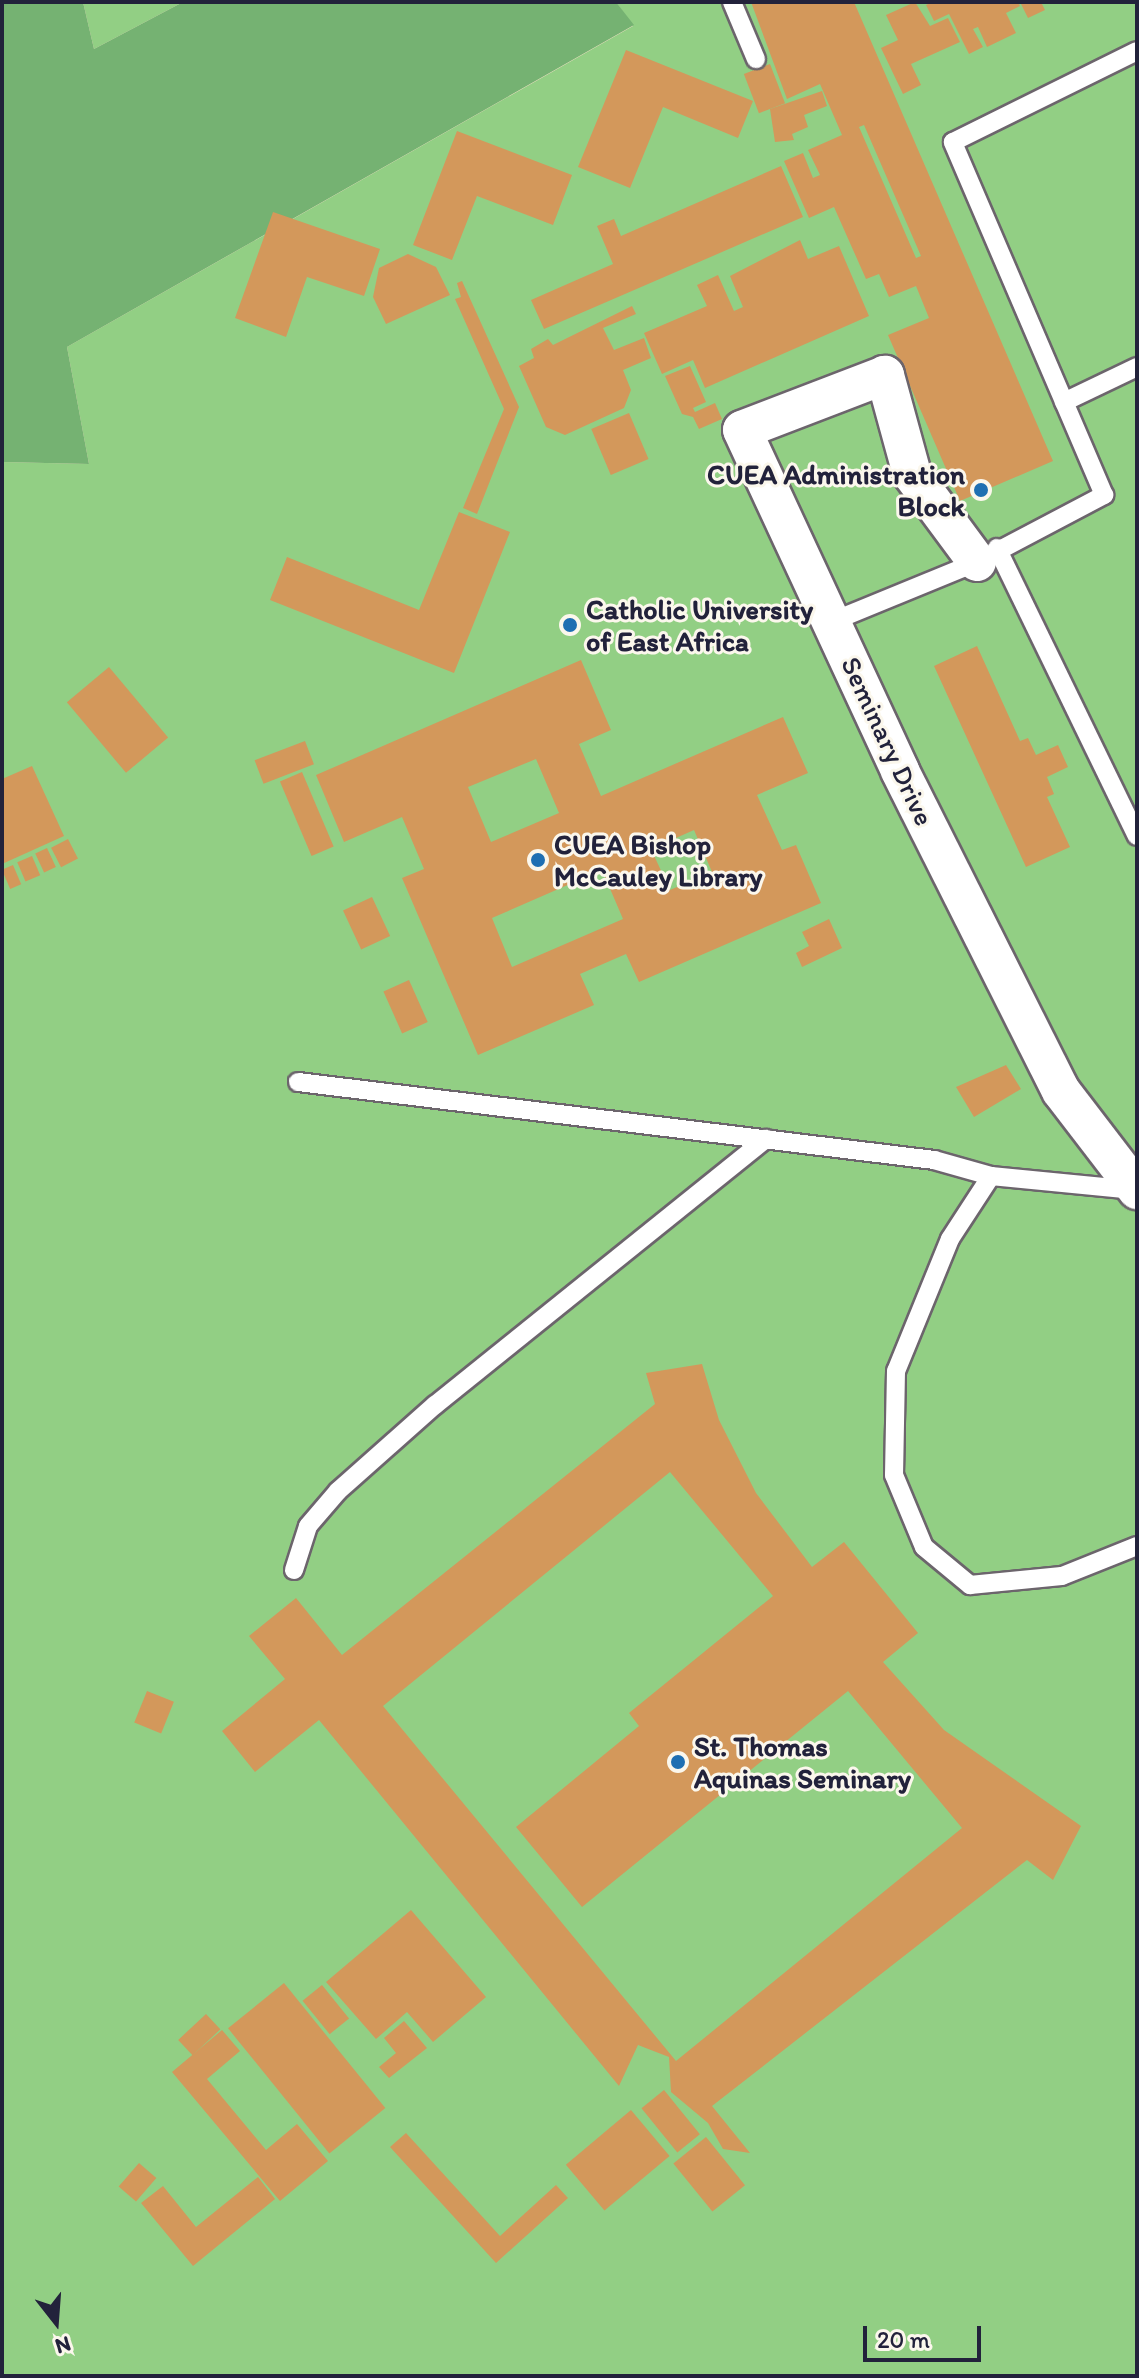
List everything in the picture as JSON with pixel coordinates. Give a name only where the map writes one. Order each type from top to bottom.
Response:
[{"type":"street","name":"Seminary Drive","points":[[987,555],[912,474],[885,375],[742,430],[831,622],[1061,1091],[1137,1190]]},
{"type":"lane","points":[[732,2],[756,59]]},
{"type":"lane","points":[[831,622],[987,555],[1104,495],[953,142],[1137,51]]},
{"type":"lane","points":[[1064,402],[1137,367]]},
{"type":"lane","points":[[987,555],[1137,836]]},
{"type":"lane","points":[[298,1082],[934,1160],[991,1176],[1137,1190]]},
{"type":"lane","points":[[294,1570],[308,1526],[338,1491],[435,1405],[766,1139]]},
{"type":"lane","points":[[991,1176],[950,1239],[896,1371],[894,1475],[924,1547],[970,1585],[1062,1576],[1137,1546]]},
{"type":"green space","points":[[2,2],[83,2],[94,49],[183,2],[616,2],[634,25],[67,347],[89,464],[2,462]]},
{"type":"green space","points":[[83,2],[183,2],[94,49]]},
{"type":"green space","name":"Catholic University of East Africa","points":[[616,2],[1137,2],[1137,2376],[2,2376],[2,462],[89,464],[67,347],[633,26]]},
{"type":"building","points":[[751,2],[854,2],[1053,461],[960,501],[888,335],[929,318],[916,286],[889,297],[879,274],[866,279],[834,207],[809,218],[784,161],[803,153],[813,178],[820,175],[808,150],[842,135],[820,84],[787,99]],"holes":[[[864,125],[921,256],[916,258],[859,127]]]},
{"type":"building","points":[[915,2],[930,26],[948,18],[960,42],[911,64],[921,85],[903,94],[881,48],[898,40],[886,15]]},
{"type":"building","points":[[933,2],[1018,2],[1020,6],[1006,13],[1016,33],[987,47],[978,27],[973,29],[983,47],[969,54],[949,14],[934,21],[926,5]]},
{"type":"building","points":[[1020,2],[1041,2],[1045,10],[1028,18]]},
{"type":"building","points":[[626,50],[753,101],[738,138],[663,107],[630,188],[578,167]]},
{"type":"building","points":[[770,64],[785,103],[759,113],[744,74]]},
{"type":"building","points":[[822,91],[827,106],[804,115],[808,127],[792,134],[794,140],[775,142],[770,109]]},
{"type":"building","points":[[457,131],[572,175],[553,225],[477,196],[452,260],[413,245]]},
{"type":"building","points":[[781,166],[803,217],[544,329],[531,300],[613,264],[597,226],[614,219],[621,236]]},
{"type":"building","points":[[273,212],[380,249],[364,296],[307,277],[286,337],[235,318]]},
{"type":"building","points":[[800,240],[808,259],[839,246],[869,316],[705,388],[693,360],[662,374],[644,333],[707,306],[697,285],[718,275],[734,311],[743,307],[730,276]]},
{"type":"building","points":[[408,254],[436,267],[450,295],[386,324],[373,297],[379,268]]},
{"type":"building","points":[[462,281],[519,407],[477,514],[463,508],[504,409],[455,299],[461,297],[457,283]]},
{"type":"building","points":[[632,306],[636,314],[603,328],[614,350],[644,338],[651,358],[623,370],[631,390],[624,408],[565,435],[546,427],[519,366],[534,358],[531,349],[548,339],[553,345]]},
{"type":"building","points":[[690,366],[706,402],[693,408],[695,412],[715,403],[722,419],[699,429],[693,417],[682,414],[665,376]]},
{"type":"building","points":[[629,413],[649,459],[611,475],[591,429]]},
{"type":"building","points":[[459,512],[510,532],[454,673],[270,600],[287,557],[419,610]]},
{"type":"building","points":[[977,646],[1020,741],[1028,738],[1036,755],[1058,745],[1068,767],[1047,777],[1054,794],[1047,797],[1070,847],[1026,867],[934,666]]},
{"type":"building","name":"CUEA Bishop McCauley Library","points":[[581,660],[611,730],[579,744],[601,796],[783,717],[808,773],[757,795],[782,850],[796,845],[821,903],[639,982],[626,954],[580,974],[594,1005],[478,1055],[402,878],[424,869],[402,817],[344,842],[316,775]],"holes":[[[536,759],[559,813],[491,842],[468,787]],[[694,830],[712,872],[670,890],[651,849]],[[602,870],[623,919],[512,967],[492,918]]]},
{"type":"building","points":[[109,667],[168,737],[126,773],[67,702]]},
{"type":"building","points":[[305,741],[314,764],[264,784],[255,760]]},
{"type":"building","points":[[32,766],[64,836],[2,864],[2,779]]},
{"type":"building","points":[[302,772],[334,847],[312,856],[280,781]]},
{"type":"building","points":[[68,839],[78,859],[61,867],[51,848]]},
{"type":"building","points":[[47,848],[56,867],[44,873],[35,853]]},
{"type":"building","points":[[32,856],[40,875],[25,882],[17,862]]},
{"type":"building","points":[[13,865],[21,884],[10,889],[2,870]]},
{"type":"building","points":[[372,897],[390,936],[361,949],[343,911]]},
{"type":"building","points":[[829,919],[842,948],[802,967],[796,953],[809,946],[802,932]]},
{"type":"building","points":[[409,980],[428,1022],[402,1033],[383,991]]},
{"type":"building","points":[[1006,1065],[1021,1089],[974,1117],[956,1087]]},
{"type":"building","name":"St. Thomas Aquinas Seminary","points":[[702,1364],[719,1420],[756,1493],[812,1567],[844,1542],[918,1633],[883,1662],[944,1730],[1081,1826],[1053,1880],[1027,1860],[712,2106],[750,2153],[723,2149],[708,2123],[671,2092],[669,2057],[638,2045],[619,2086],[319,1720],[255,1772],[222,1731],[285,1679],[249,1636],[296,1598],[342,1655],[655,1404],[646,1373]],"holes":[[[670,1472],[773,1596],[629,1713],[639,1726],[516,1827],[582,1907],[848,1691],[962,1828],[676,2061],[383,1706]]]},
{"type":"building","points":[[147,1691],[174,1702],[161,1733],[134,1723]]},
{"type":"building","points":[[411,1910],[486,1997],[433,2042],[407,2012],[376,2039],[326,1982]]},
{"type":"building","points":[[284,1983],[385,2108],[329,2153],[228,2028]]},
{"type":"building","points":[[322,1985],[349,2018],[330,2034],[303,2001]]},
{"type":"building","points":[[206,2014],[220,2029],[193,2055],[178,2040]]},
{"type":"building","points":[[404,2021],[427,2048],[389,2078],[379,2067],[396,2053],[384,2038]]},
{"type":"building","points":[[222,2030],[240,2051],[207,2079],[266,2150],[297,2124],[328,2161],[280,2201],[172,2072]]},
{"type":"building","points":[[664,2090],[700,2134],[677,2153],[641,2108]]},
{"type":"building","points":[[631,2110],[670,2156],[604,2211],[566,2165]]},
{"type":"building","points":[[406,2133],[500,2236],[556,2185],[568,2198],[496,2263],[390,2147]]},
{"type":"building","points":[[706,2137],[745,2185],[712,2212],[673,2163]]},
{"type":"building","points":[[139,2163],[156,2178],[136,2201],[119,2186]]},
{"type":"building","points":[[258,2177],[275,2199],[193,2266],[141,2203],[163,2186],[196,2227]]},
{"type":"place","name":"CUEA Administration Block","points":[[981,490]]},
{"type":"place","name":"Catholic University of East Africa","points":[[570,625]]},
{"type":"place","name":"CUEA Bishop McCauley Library","points":[[538,860]]},
{"type":"place","name":"St. Thomas Aquinas Seminary","points":[[678,1762]]}]
